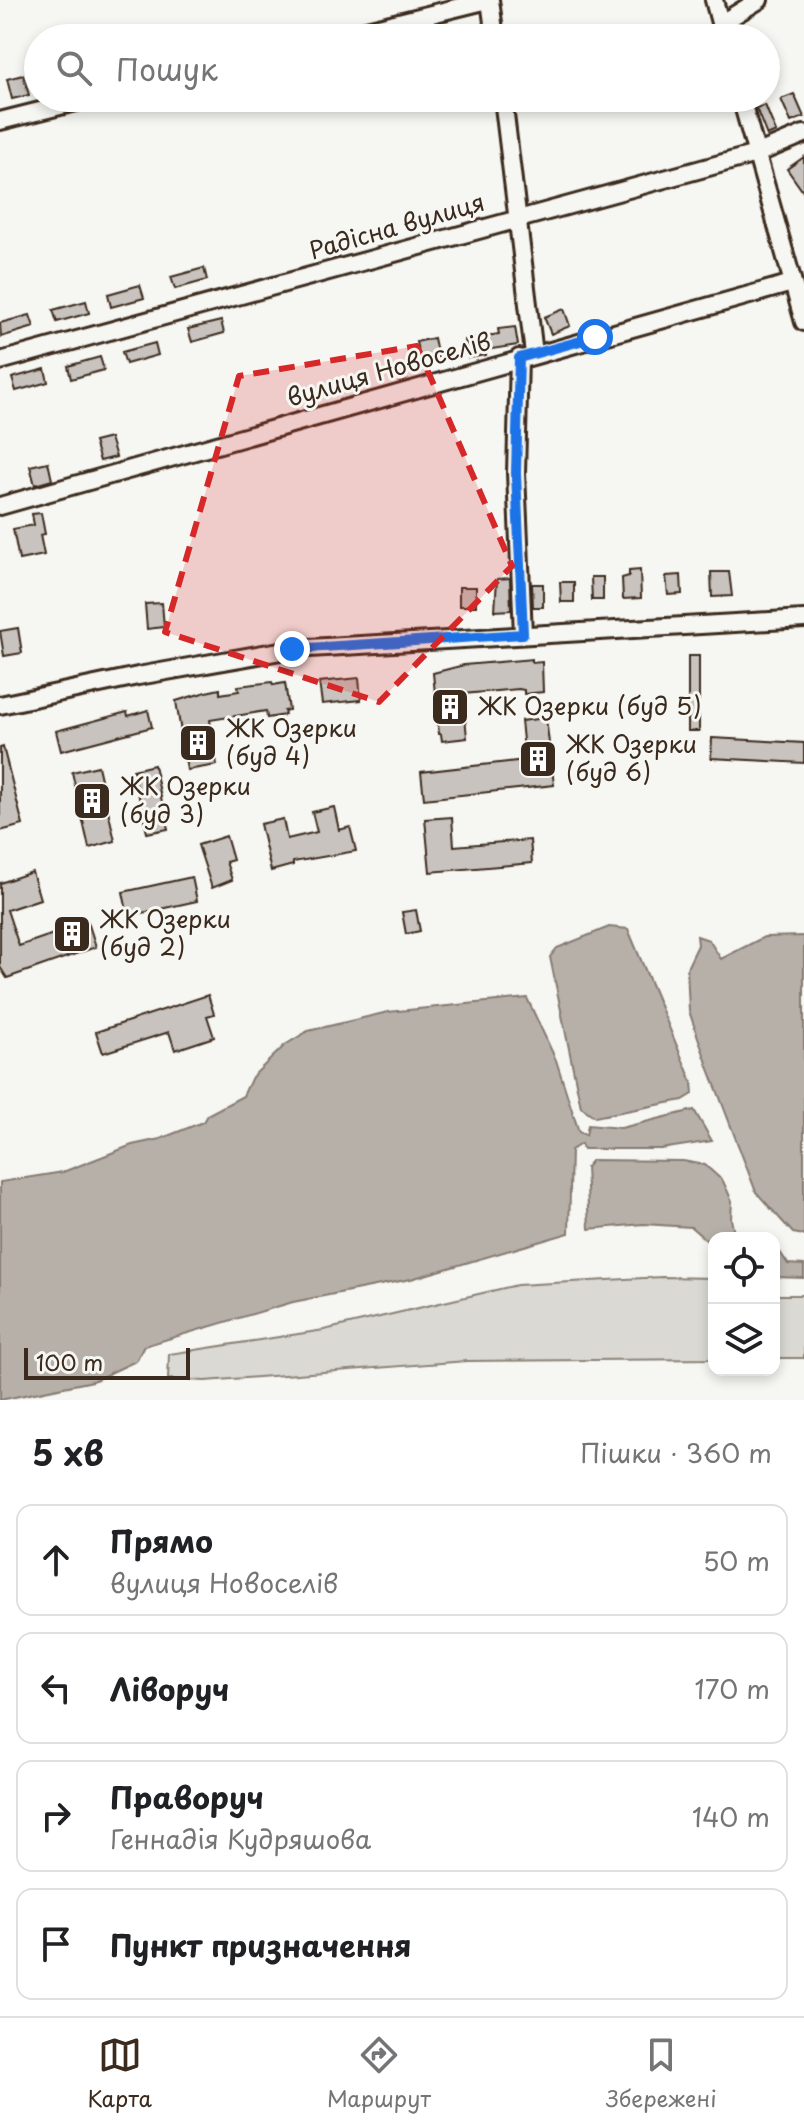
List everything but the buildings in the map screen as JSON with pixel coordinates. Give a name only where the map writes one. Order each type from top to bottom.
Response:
[{"type":"street","points":[[391,24],[489,0],[493,24]]},
{"type":"street","points":[[714,0],[720,24]]},
{"type":"street","points":[[730,24],[759,0]]},
{"type":"street","points":[[0,121],[36,112]]},
{"type":"street","points":[[505,112],[518,218],[527,356],[516,473],[523,634]]},
{"type":"street","points":[[745,112],[804,322]]},
{"type":"street","name":"Радісна вулиця","points":[[0,361],[756,154],[804,134]]},
{"type":"street","name":"вулиця Новоселів","points":[[0,506],[792,283]]},
{"type":"street","points":[[0,705],[138,676],[292,649],[804,619]]},
{"type":"highlighted area","points":[[417,346],[512,566],[379,702],[165,632],[239,376]]},
{"type":"shaded area","points":[[609,927],[628,929],[692,1082],[693,1094],[683,1100],[595,1117],[581,1107],[550,957],[557,948]]},
{"type":"shaded area","points":[[697,936],[709,940],[721,959],[764,937],[804,936],[804,1235],[793,1233],[756,1192],[709,1069],[689,1011],[687,968],[698,945]]},
{"type":"shaded area","points":[[527,998],[556,1060],[579,1132],[586,1135],[588,1125],[621,1128],[694,1110],[712,1141],[661,1149],[583,1149],[581,1144],[571,1150],[569,1233],[411,1279],[293,1302],[144,1346],[136,1361],[93,1381],[0,1400],[0,1182],[63,1172],[203,1122],[207,1115],[243,1096],[252,1077],[285,1045],[308,1031],[388,1012]]},
{"type":"shaded area","points":[[592,1160],[683,1161],[705,1165],[723,1181],[732,1201],[734,1232],[708,1232],[708,1242],[691,1227],[643,1224],[589,1229],[586,1167]]},
{"type":"shaded area","points":[[780,1252],[788,1264],[804,1265],[804,1278],[780,1277]]},
{"type":"shaded area","points":[[662,1277],[708,1278],[708,1359],[467,1361],[205,1381],[168,1379],[169,1354],[324,1330],[517,1285]]},
{"type":"shaded area","points":[[780,1295],[804,1295],[804,1358],[780,1358]]},
{"type":"place","name":"ЖК Озерки (буд 5)","points":[[450,707]]},
{"type":"place","name":"ЖК Озерки (буд 4)","points":[[198,743]]},
{"type":"place","name":"ЖК Озерки (буд 6)","points":[[538,759]]},
{"type":"place","name":"ЖК Озерки (буд 3)","points":[[92,801]]},
{"type":"place","name":"ЖК Озерки (буд 2)","points":[[72,934]]},
{"type":"route","points":[[292,649],[523,634],[516,473],[519,358],[595,337]]}]
